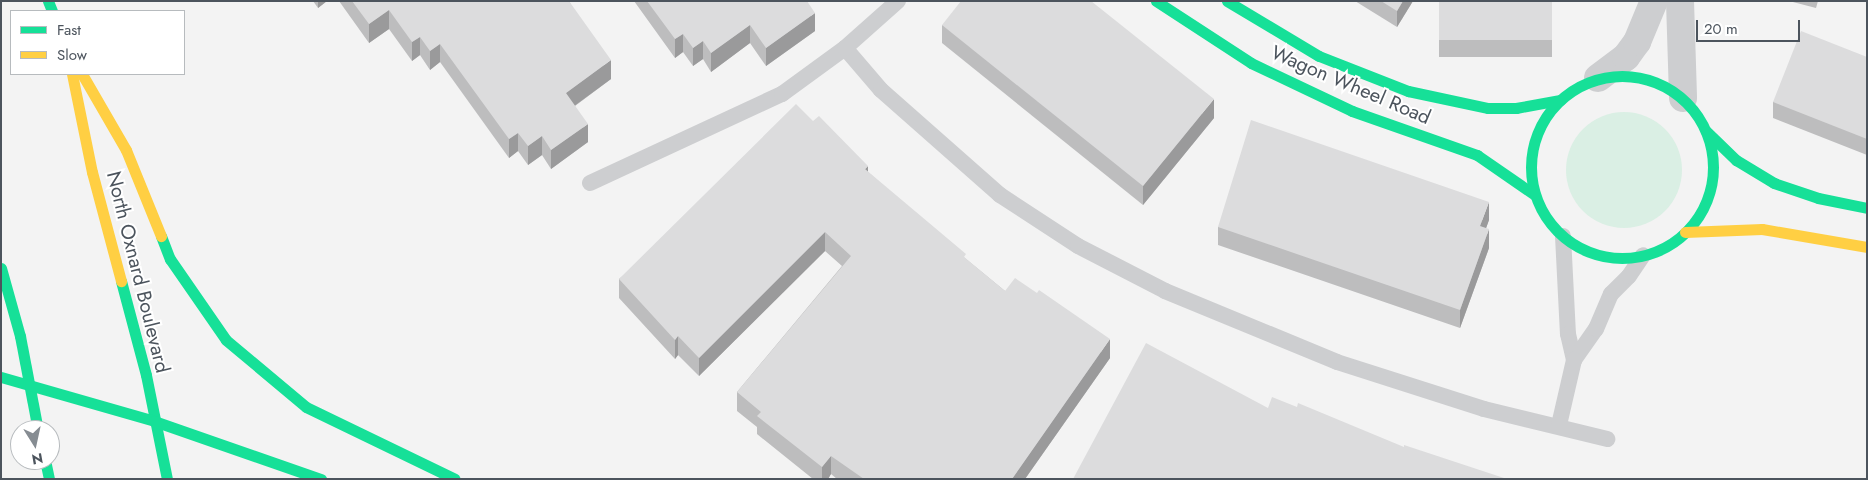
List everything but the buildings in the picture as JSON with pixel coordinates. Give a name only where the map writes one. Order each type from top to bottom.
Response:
[{"type":"main road","name":"Wagon Wheel Road","points":[[1156,1],[1251,63],[1352,111],[1477,155],[1535,195]]},
{"type":"main road","name":"Wagon Wheel Road","points":[[1226,1],[1319,56],[1408,91],[1488,108],[1516,108],[1560,100]]},
{"type":"main road","name":"North Oxnard Boulevard","points":[[72,75],[92,172],[146,374],[167,479]]},
{"type":"main road","points":[[83,75],[126,150],[170,259],[226,340],[306,407],[455,479]]},
{"type":"main road","points":[[1706,131],[1713,158],[1711,185],[1702,211],[1685,232],[1665,247],[1643,255],[1614,258],[1587,251],[1562,236],[1546,217],[1535,195],[1530,169],[1533,144],[1544,120],[1560,100],[1578,87],[1598,78],[1628,76],[1657,82],[1683,98],[1706,131],[1736,160],[1774,183],[1818,198],[1867,208]]},
{"type":"main road","points":[[1685,232],[1762,229],[1867,247]]},
{"type":"main road","points":[[1,268],[30,386],[36,420]]},
{"type":"main road","points":[[1,376],[154,421],[321,479]]},
{"type":"street","points":[[1598,78],[1626,56],[1637,42],[1654,1]]},
{"type":"street","points":[[1680,1],[1683,98]]},
{"type":"lane","points":[[590,183],[782,94],[845,48],[898,1]]},
{"type":"lane","points":[[845,48],[881,90],[1000,195],[1095,255],[1165,291],[1337,362],[1484,409],[1559,425],[1607,438]]},
{"type":"lane","points":[[1562,236],[1568,334],[1574,360]]},
{"type":"lane","points":[[1559,425],[1574,360],[1596,329],[1611,294],[1629,276],[1643,255]]},
{"type":"green space","points":[[1624,112],[1646,116],[1665,129],[1678,148],[1682,170],[1678,192],[1665,211],[1646,224],[1624,228],[1602,224],[1583,211],[1570,192],[1566,170],[1570,148],[1583,129],[1602,116]]},
{"type":"traffic: fast","points":[[48,1],[52,10]]},
{"type":"traffic: fast","points":[[1156,1],[1251,63],[1352,111],[1477,155],[1535,195]]},
{"type":"traffic: fast","points":[[1227,1],[1319,56],[1408,91],[1488,108],[1516,108],[1560,100]]},
{"type":"traffic: fast","points":[[1622,76],[1640,78],[1657,83],[1680,97],[1692,109],[1706,132],[1711,149],[1713,167],[1711,185],[1706,202],[1692,225],[1680,237],[1657,251],[1640,256],[1622,258],[1604,256],[1587,251],[1564,237],[1552,225],[1538,202],[1533,185],[1531,167],[1533,149],[1538,132],[1552,109],[1564,97],[1587,83],[1604,78],[1622,76]]},
{"type":"traffic: fast","points":[[1706,131],[1736,160],[1774,183],[1818,198],[1867,208]]},
{"type":"traffic: fast","points":[[161,236],[170,259],[226,340],[306,407],[455,479]]},
{"type":"traffic: fast","points":[[1,268],[20,336],[36,420]]},
{"type":"traffic: fast","points":[[121,281],[146,375],[167,479]]},
{"type":"traffic: fast","points":[[1,377],[154,421],[321,479]]},
{"type":"traffic: fast","points":[[47,470],[49,479]]},
{"type":"traffic: slow","points":[[72,75],[92,172],[121,281]]},
{"type":"traffic: slow","points":[[83,75],[126,150],[161,236]]},
{"type":"traffic: slow","points":[[1685,232],[1762,229],[1867,247]]}]
